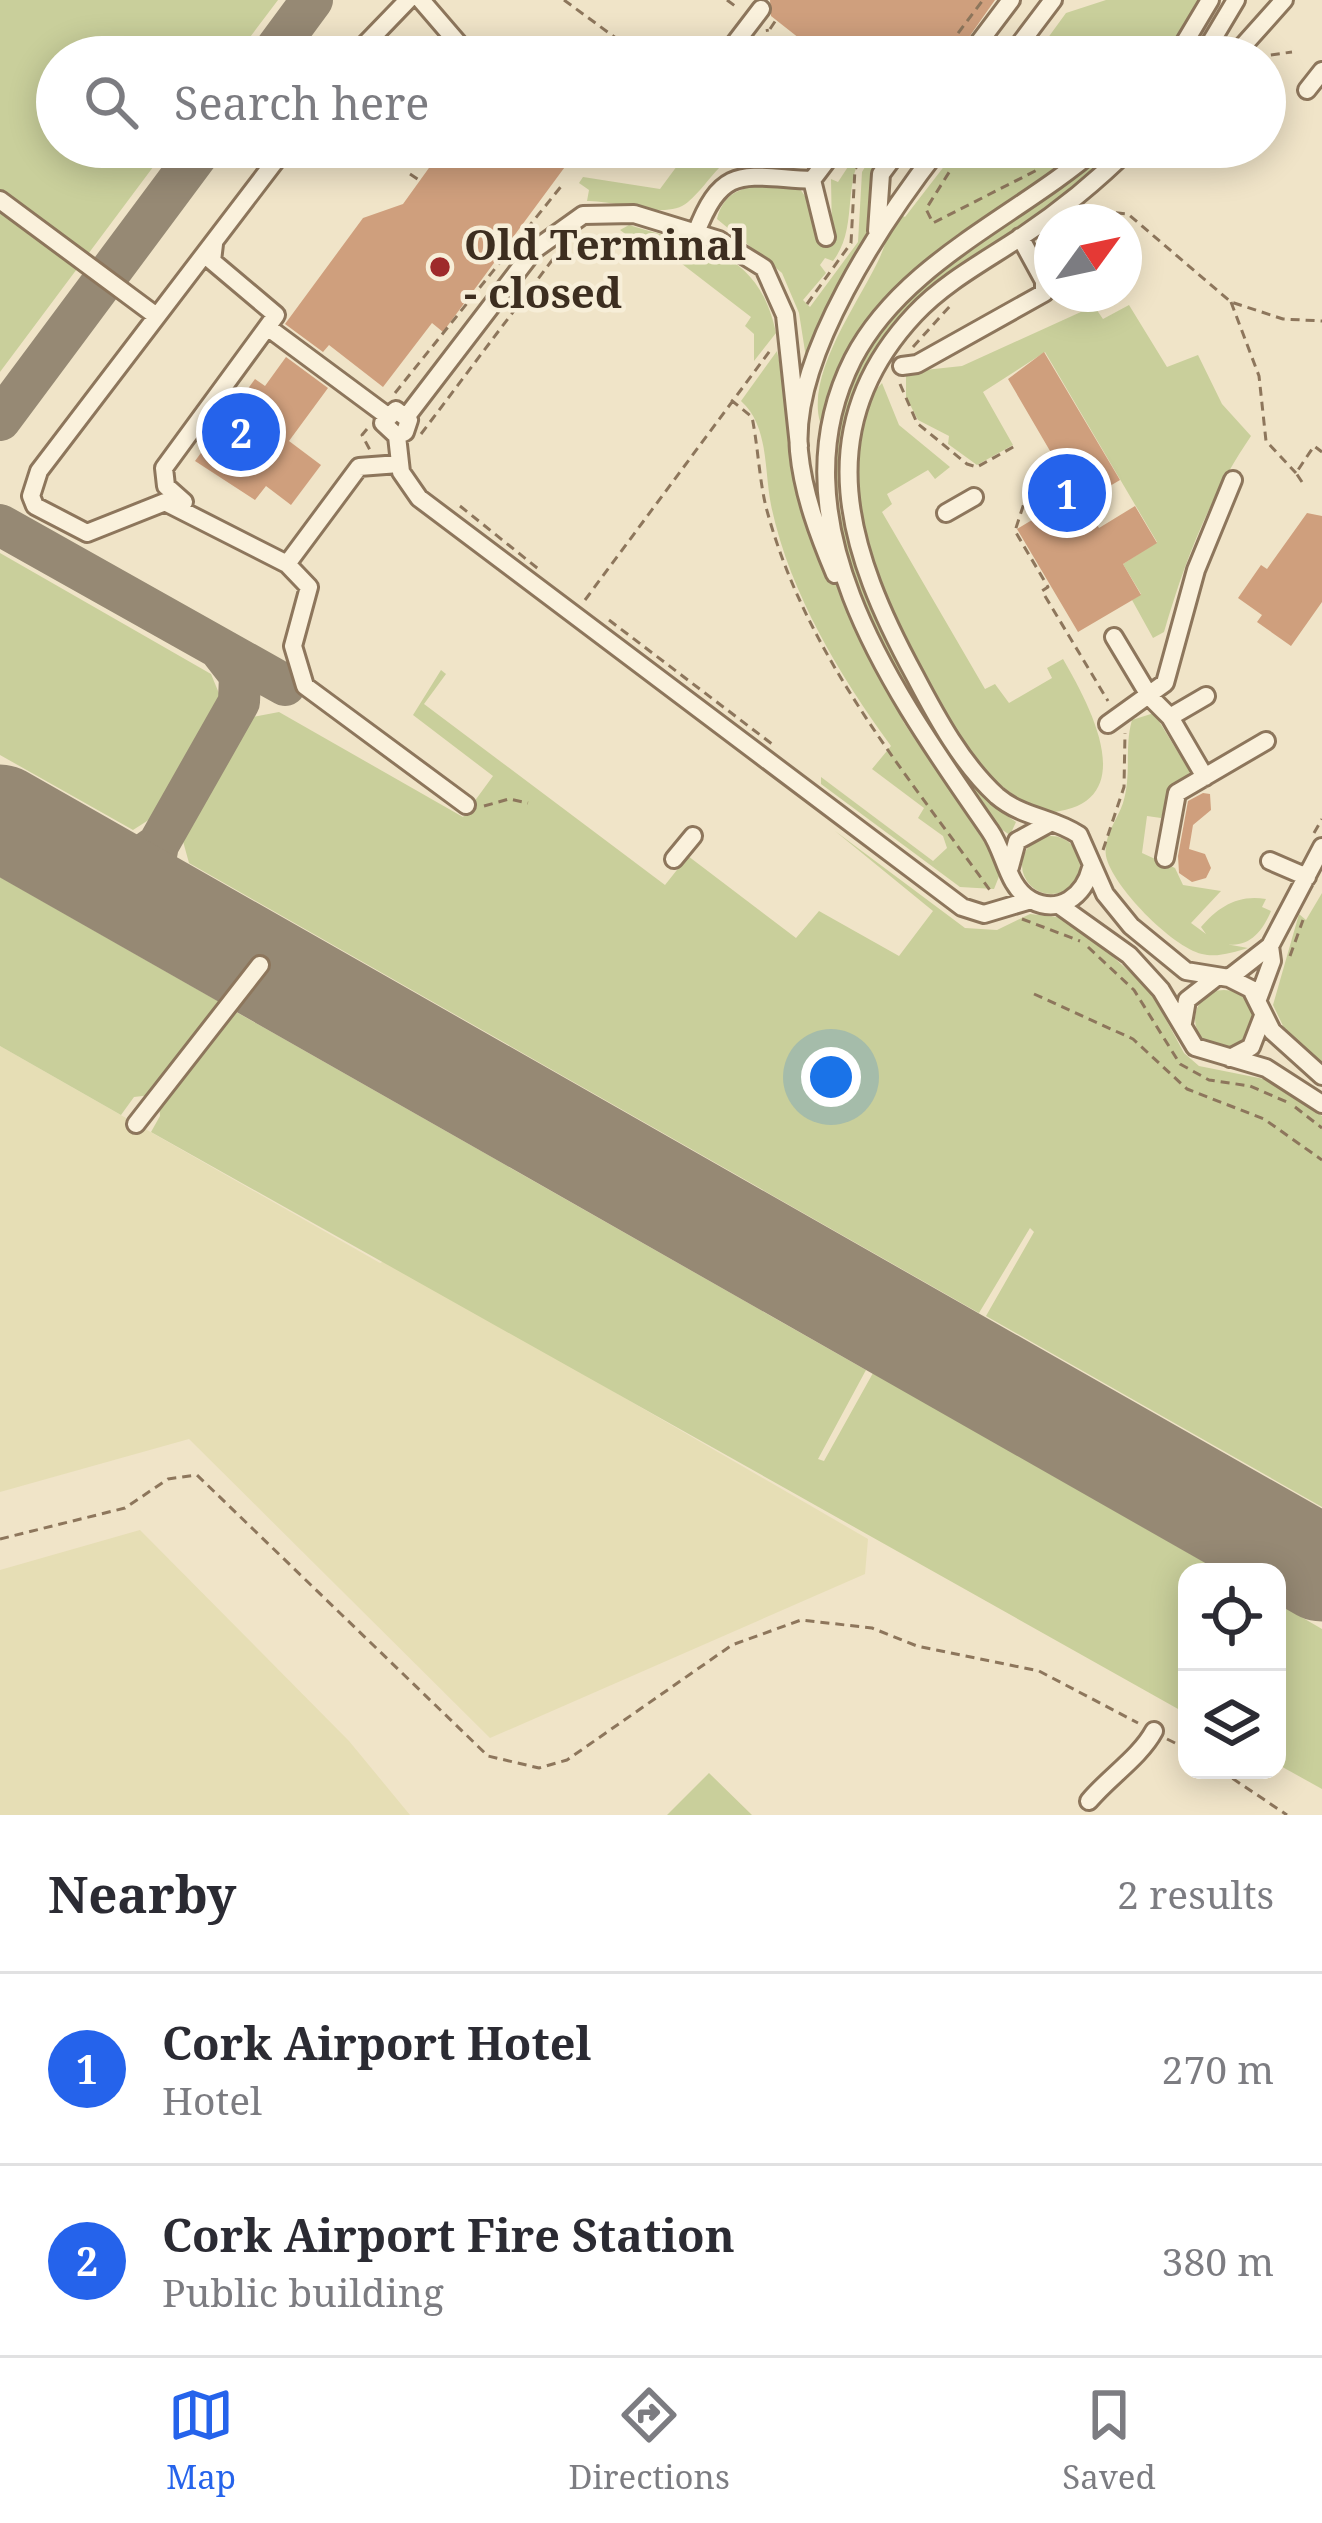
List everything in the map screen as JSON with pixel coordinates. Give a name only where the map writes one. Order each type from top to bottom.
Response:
[{"type":"street","points":[[373,36],[408,0]]},
{"type":"street","points":[[421,0],[452,36]]},
{"type":"street","points":[[984,36],[1011,0]]},
{"type":"street","points":[[1026,36],[1053,0]]},
{"type":"street","points":[[1189,36],[1210,0]]},
{"type":"street","points":[[1215,36],[1236,0]]},
{"type":"street","points":[[1252,36],[1284,0]]},
{"type":"street","points":[[745,36],[769,15]]},
{"type":"street","points":[[1307,90],[1322,71]]},
{"type":"street","points":[[270,168],[38,471],[31,496],[35,506],[86,533],[165,502],[287,564],[309,587],[293,646],[302,681],[466,805]]},
{"type":"street","points":[[812,180],[821,168]]},
{"type":"street","points":[[877,238],[880,174],[885,168]]},
{"type":"street","points":[[799,446],[814,369],[877,238],[925,168]]},
{"type":"street","points":[[859,617],[830,511],[828,460],[835,402],[854,357],[917,280],[1074,168]]},
{"type":"street","points":[[1109,168],[1083,192],[928,302],[886,351],[857,412],[847,491],[865,571],[931,706],[990,788],[1027,817],[1078,835],[1097,863],[1105,895],[1137,932],[1186,971],[1222,978],[1261,1007],[1283,1044],[1322,1076]]},
{"type":"street","points":[[696,233],[713,191],[739,176],[812,180]]},
{"type":"street","points":[[812,180],[826,236]]},
{"type":"street","points":[[0,200],[155,315]]},
{"type":"street","points":[[397,436],[408,428],[407,416],[534,250],[583,215],[620,212],[696,233],[742,252],[764,268],[778,291],[815,524],[936,759],[999,844],[1013,882],[1031,900]]},
{"type":"street","points":[[902,366],[917,364],[1044,293],[1044,281],[1020,237]]},
{"type":"street","points":[[208,520],[170,491],[164,468],[270,329],[273,310],[212,261],[214,244]]},
{"type":"street","points":[[270,329],[383,413],[386,430],[397,436]]},
{"type":"street","points":[[383,413],[396,410],[407,416]]},
{"type":"street","points":[[397,436],[399,464],[419,498],[962,907],[985,914],[1002,902],[1013,882],[1016,841],[1048,824]]},
{"type":"street","points":[[287,564],[359,467],[399,464]]},
{"type":"street","points":[[1114,720],[1165,683],[1196,570],[1233,480]]},
{"type":"street","points":[[946,513],[974,497]]},
{"type":"street","points":[[1114,638],[1205,777]]},
{"type":"street","points":[[1170,717],[1206,696]]},
{"type":"street","points":[[1165,858],[1177,793],[1266,741]]},
{"type":"street","points":[[674,860],[692,836]]},
{"type":"street","points":[[1183,1023],[1194,990],[1222,978],[1270,946],[1322,847]]},
{"type":"street","points":[[1270,861],[1306,877]]},
{"type":"street","points":[[1059,905],[1081,892],[1097,863]]},
{"type":"street","points":[[1002,902],[1059,905],[1129,955],[1183,1023],[1195,1047],[1219,1058],[1266,1068],[1322,1104]]},
{"type":"street","points":[[1219,1058],[1251,1047],[1272,961],[1270,946]]},
{"type":"street","points":[[136,1124],[260,964]]},
{"type":"street","points":[[1089,1801],[1118,1767],[1145,1747],[1154,1731]]},
{"type":"path","points":[[564,0],[613,36]]},
{"type":"path","points":[[957,36],[983,0]]},
{"type":"path","points":[[769,15],[769,30]]},
{"type":"path","points":[[1286,53],[1292,52]]},
{"type":"path","points":[[807,304],[851,243],[856,168]]},
{"type":"path","points":[[952,168],[926,209],[934,223],[1039,169],[1049,178]]},
{"type":"path","points":[[410,173],[422,182]]},
{"type":"path","points":[[378,467],[362,435],[563,184]]},
{"type":"path","points":[[1142,226],[1231,302],[1283,320],[1322,321]]},
{"type":"path","points":[[415,448],[566,243]]},
{"type":"path","points":[[1231,302],[1258,376],[1266,441],[1302,482]]},
{"type":"path","points":[[587,612],[580,607],[776,344]]},
{"type":"path","points":[[731,400],[752,417],[776,536],[821,646],[872,728],[1002,902]]},
{"type":"path","points":[[1296,473],[1314,446],[1322,452]]},
{"type":"path","points":[[1028,491],[1015,531],[1048,587],[1042,591],[1114,720],[1127,728],[1126,775],[1097,863]]},
{"type":"path","points":[[448,507],[462,506],[539,567],[543,578]]},
{"type":"path","points":[[598,620],[614,620],[770,739],[774,751]]},
{"type":"path","points":[[466,805],[476,809],[509,799],[528,803]]},
{"type":"path","points":[[982,894],[1084,944],[1114,971]]},
{"type":"path","points":[[1286,967],[1311,903]]},
{"type":"path","points":[[1034,994],[1133,1039],[1187,1089],[1264,1119],[1322,1160]]},
{"type":"path","points":[[0,1539],[125,1508],[168,1479],[197,1475],[488,1756],[526,1766],[567,1760],[732,1645],[801,1620],[872,1628],[917,1646],[1039,1671],[1178,1744]]},
{"type":"path","points":[[1233,1779],[1287,1815]]},
{"type":"shaded area","points":[[0,1046],[380,1263],[387,1260],[868,1539],[865,1574],[490,1738],[189,1439],[0,1492]]},
{"type":"shaded area","points":[[140,1530],[349,1741],[410,1815],[0,1815],[0,1570]]},
{"type":"green space","points":[[0,0],[278,0],[251,36],[36,36],[36,168],[152,168],[0,372]]},
{"type":"green space","points":[[1106,0],[1201,0],[1179,36],[1049,36],[1066,13]]},
{"type":"green space","points":[[676,168],[719,168],[688,202],[667,210],[587,201],[589,190],[579,183],[583,177],[660,189]]},
{"type":"green space","points":[[847,168],[856,168],[846,233],[833,261],[825,258],[820,265],[826,273],[803,300],[810,307],[858,242],[862,172],[874,168],[868,238],[807,364],[799,313],[782,273],[717,219],[722,206],[739,191],[762,186],[800,189],[832,235],[831,179],[838,182]]},
{"type":"green space","points":[[943,168],[1059,168],[895,289],[852,346],[820,422],[821,381],[837,337],[893,224],[899,214],[905,217]]},
{"type":"green space","points":[[1083,168],[1096,168],[1049,204],[1035,204]]},
{"type":"green space","points":[[1034,205],[1034,215],[923,295],[884,338],[855,392],[846,421],[838,480],[840,509],[872,606],[911,688],[956,763],[1016,822],[1010,835],[977,804],[908,699],[850,576],[833,493],[840,420],[867,352],[912,295]]},
{"type":"green space","points":[[629,225],[723,256],[756,284],[776,333],[754,361],[754,334],[745,326],[751,317],[647,237],[639,244],[620,230]]},
{"type":"green space","points":[[1081,312],[1098,312],[1103,319],[1116,312],[1133,312],[1167,367],[1198,355],[1222,404],[1251,436],[1200,530],[1164,632],[1153,638],[1132,600],[1141,594],[1123,564],[1157,542],[1045,352],[983,392],[1013,445],[977,465],[948,444],[949,436],[918,420],[906,397],[906,372],[962,366]]},
{"type":"green space","points":[[777,351],[818,547],[904,723],[993,855],[1000,874],[994,889],[960,887],[821,784],[821,777],[933,861],[947,848],[943,836],[918,818],[924,808],[872,769],[891,746],[835,662],[790,570],[771,505],[761,436],[741,401]]},
{"type":"green space","points":[[882,383],[899,425],[950,467],[935,479],[928,470],[887,494],[892,504],[882,512],[985,689],[995,684],[1009,703],[1052,678],[1047,668],[1063,659],[1086,703],[1102,753],[1102,775],[1094,794],[1075,807],[1044,813],[993,778],[955,730],[902,633],[862,521],[856,467],[861,420]]},
{"type":"green space","points":[[0,553],[211,674],[223,703],[158,814],[133,830],[0,755]]},
{"type":"green space","points":[[441,670],[446,674],[424,704],[665,885],[688,856],[796,938],[819,911],[899,956],[933,911],[835,831],[965,928],[997,930],[1030,914],[1057,917],[1083,930],[1150,990],[1184,1053],[1199,1066],[1264,1079],[1322,1116],[1322,1507],[986,1316],[1034,1232],[1030,1228],[979,1313],[189,863],[181,834],[248,718],[279,712],[463,817],[493,776],[413,715]]},
{"type":"green space","points":[[1154,713],[1190,772],[1168,796],[1161,818],[1147,816],[1142,853],[1175,868],[1183,885],[1221,891],[1191,923],[1206,934],[1201,927],[1222,908],[1246,898],[1266,899],[1262,907],[1271,911],[1257,934],[1230,945],[1248,948],[1214,955],[1190,949],[1145,914],[1111,869],[1107,842],[1126,793],[1132,720]]},
{"type":"green space","points":[[1051,836],[1071,845],[1080,865],[1071,885],[1051,894],[1031,885],[1022,865],[1031,845]]},
{"type":"green space","points":[[0,877],[223,1004],[151,1095],[134,1097],[121,1115],[0,1046]]},
{"type":"green space","points":[[1322,893],[1322,1067],[1285,1030],[1273,1005],[1299,914],[1306,920]]},
{"type":"green space","points":[[1224,990],[1244,999],[1253,1019],[1244,1039],[1224,1048],[1204,1039],[1195,1019],[1204,999]]},
{"type":"green space","points":[[231,1009],[866,1370],[818,1459],[824,1461],[873,1373],[1206,1563],[1178,1563],[1178,1709],[151,1132],[160,1116],[159,1099]]},
{"type":"green space","points":[[1286,1608],[1322,1629],[1322,1789],[1286,1769]]},
{"type":"green space","points":[[709,1773],[752,1815],[667,1815]]},
{"type":"building","points":[[770,0],[995,0],[970,36],[796,36],[771,16]]},
{"type":"building","name":"Old Terminal - closed","points":[[429,168],[564,168],[443,332],[432,323],[383,387],[329,345],[323,352],[285,324],[363,218],[403,204]]},
{"type":"building","points":[[1044,352],[1120,480],[1083,502],[1099,528],[1135,506],[1157,543],[1123,564],[1141,595],[1078,632],[1017,529],[1047,511],[1032,485],[1060,468],[1008,379]]},
{"type":"building","points":[[286,357],[328,388],[289,441],[321,465],[291,505],[266,486],[255,500],[195,461],[255,379],[265,386]]},
{"type":"building","points":[[1307,513],[1322,516],[1322,602],[1291,646],[1257,622],[1262,615],[1238,598],[1261,565],[1267,569]]},
{"type":"building","points":[[1210,794],[1211,810],[1193,825],[1189,849],[1205,854],[1211,868],[1206,878],[1192,882],[1179,873],[1178,856],[1188,801]]},
{"type":"taxiway","points":[[285,36],[312,0]]},
{"type":"taxiway","points":[[0,420],[187,168]]},
{"type":"taxiway","points":[[0,525],[285,685]]},
{"type":"taxiway","points":[[183,921],[158,887],[156,857],[158,845],[239,702],[240,675],[219,648]]},
{"type":"taxiway","points":[[84,865],[127,867],[158,845]]},
{"type":"runway","points":[[0,817],[1322,1569]]},
{"type":"place","name":"Old Terminal - closed","points":[[440,267]]},
{"type":"place","name":"Cork Airport Fire Station","points":[[241,432]]},
{"type":"place","name":"Cork Airport Hotel","points":[[1067,493]]}]
